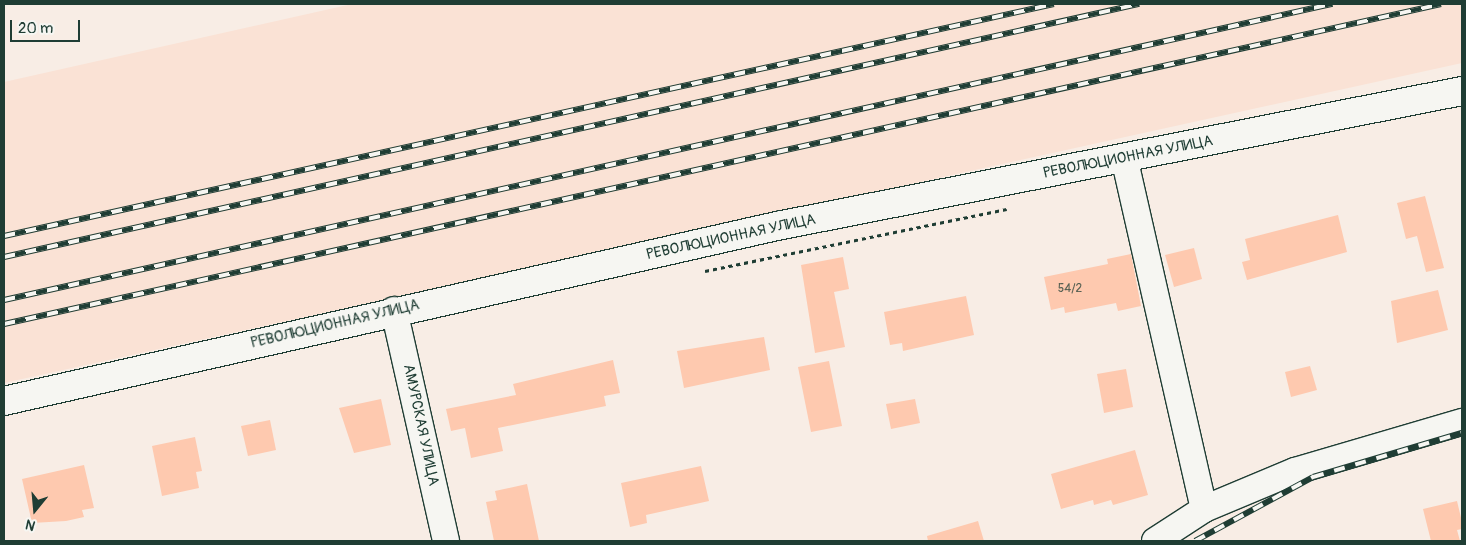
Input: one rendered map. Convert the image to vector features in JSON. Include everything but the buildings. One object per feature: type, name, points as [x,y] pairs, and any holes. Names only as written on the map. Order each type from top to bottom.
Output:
[{"type":"main road","name":"РЕВОЛЮЦИОННАЯ УЛИЦА","points":[[4,401],[394,310],[767,228],[1462,92]]},
{"type":"street","points":[[1124,157],[1204,509]]},
{"type":"street","name":"АМУРСКАЯ УЛИЦА","points":[[394,310],[446,541]]},
{"type":"street","points":[[1155,541],[1204,509],[1346,453],[1462,422]]},
{"type":"shaded area","points":[[352,4],[1462,4],[1462,63],[4,383],[4,82]]},
{"type":"railway","points":[[4,236],[1054,4]]},
{"type":"railway","points":[[4,257],[1139,4]]},
{"type":"railway","points":[[4,300],[1332,4]]},
{"type":"railway","points":[[4,324],[1441,4]]},
{"type":"railway","points":[[1195,541],[1313,477],[1462,433]]}]
